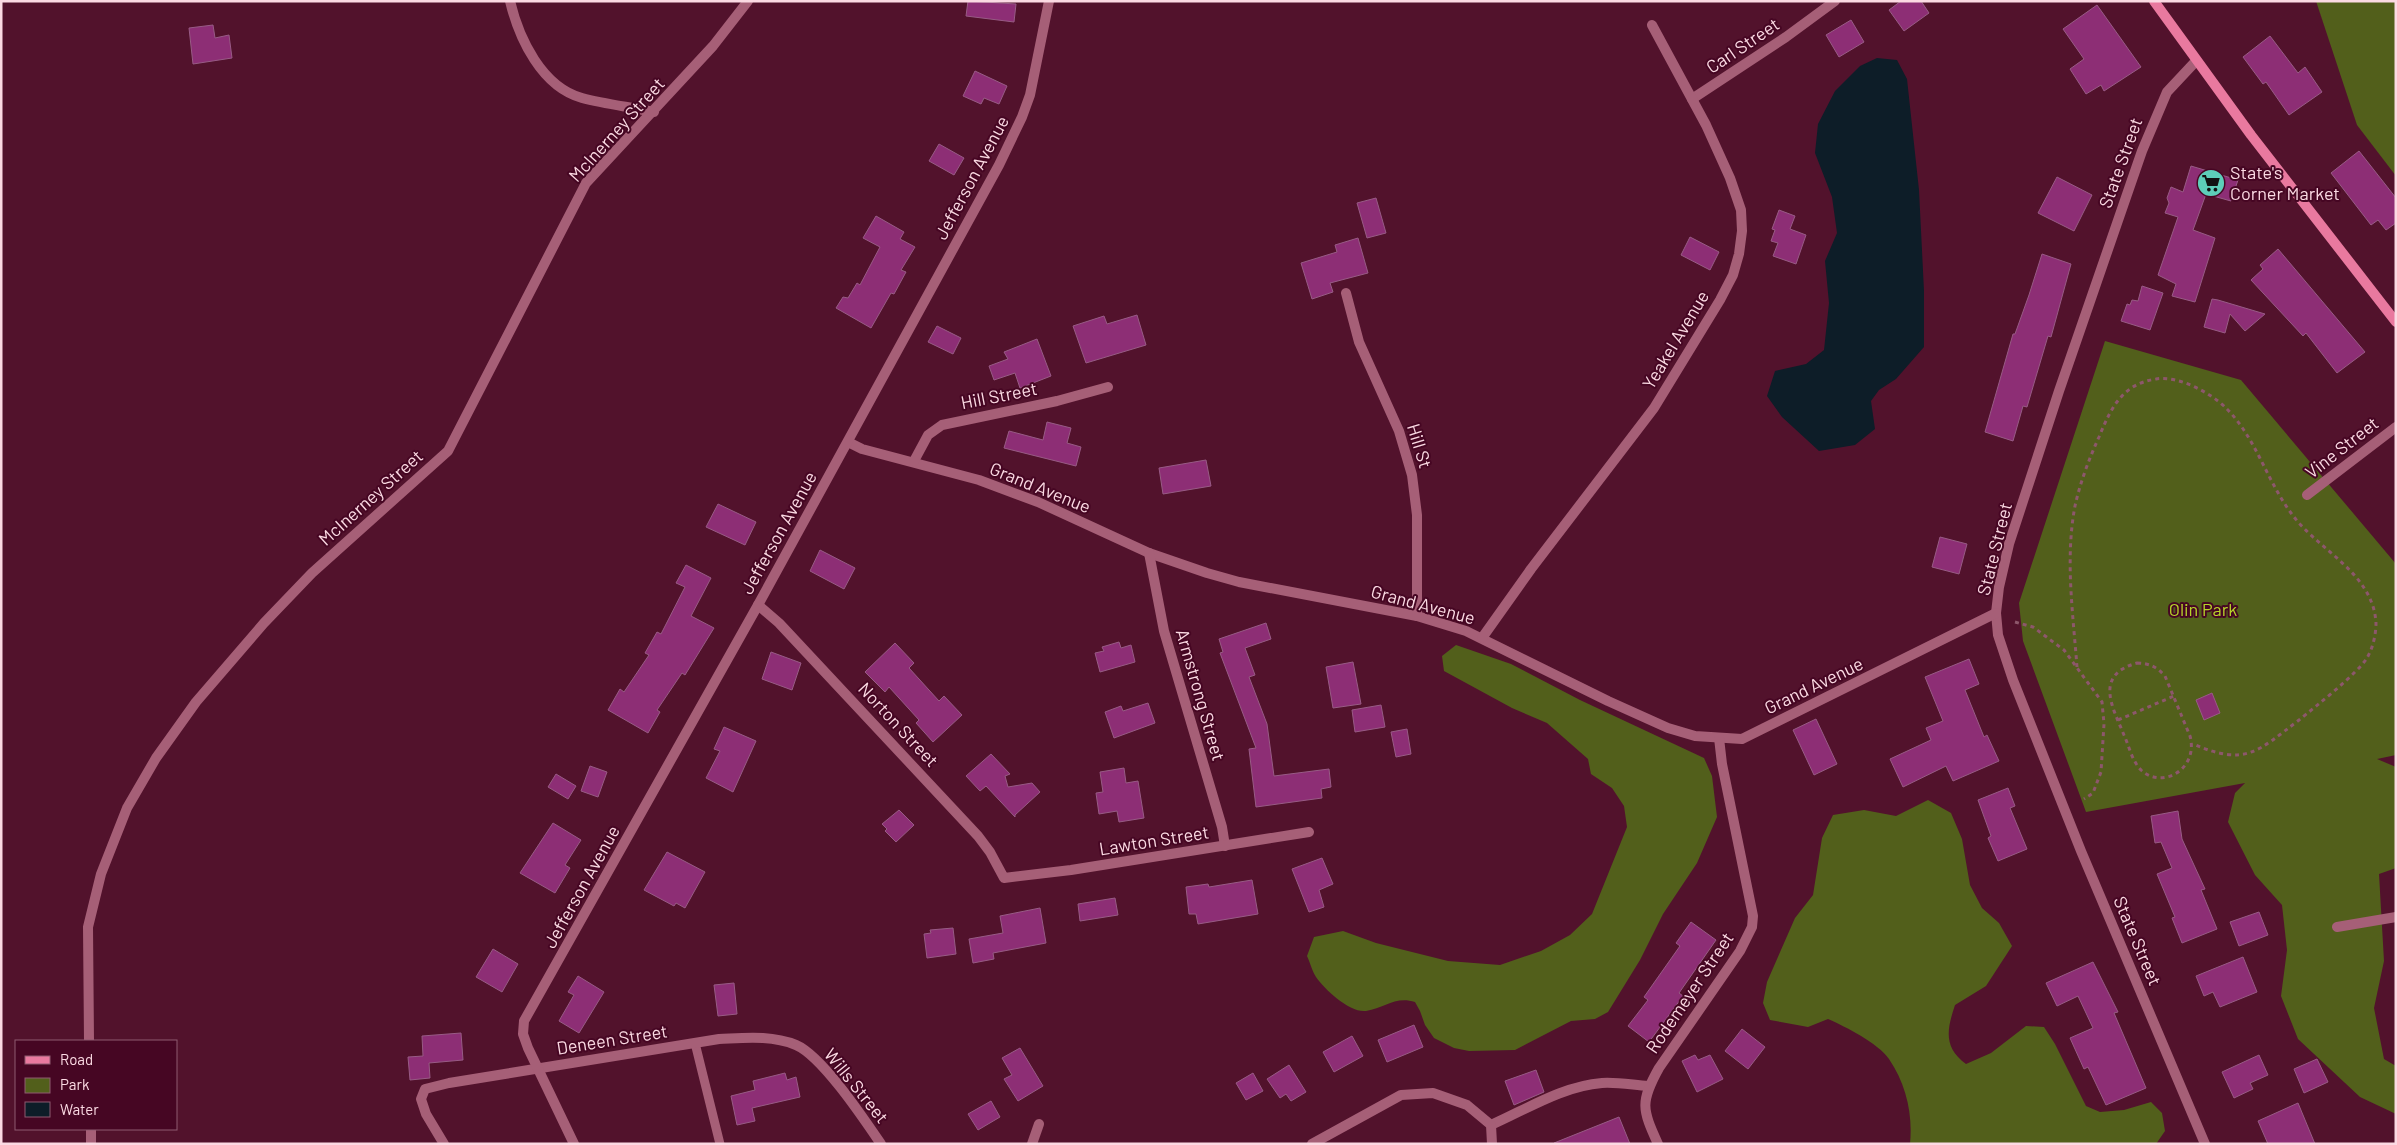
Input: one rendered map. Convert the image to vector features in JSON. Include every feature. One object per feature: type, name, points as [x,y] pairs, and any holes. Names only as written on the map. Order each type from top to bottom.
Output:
[{"type":"street","points":[[510,1],[528,50],[549,80],[580,98],[654,112]]},
{"type":"street","name":"McInerney Street","points":[[89,1040],[88,927],[101,874],[127,808],[156,758],[196,702],[264,623],[312,573],[448,451],[586,183],[654,112],[713,46],[748,1]]},
{"type":"street","name":"Jefferson Avenue","points":[[574,1144],[537,1069],[523,1034],[524,1021],[758,604],[1000,165],[1022,117],[1037,68],[1049,1]]},
{"type":"street","name":"Carl Street","points":[[1692,99],[1786,37],[1835,1]]},
{"type":"street","points":[[2154,1],[2196,61],[2311,214],[2396,322]]},
{"type":"street","name":"Yeakel Avenue","points":[[1482,638],[1531,568],[1654,408],[1694,346],[1733,275],[1742,231],[1741,210],[1730,178],[1692,99],[1652,25]]},
{"type":"street","name":"State Street","points":[[2196,61],[2167,92],[2133,174],[2009,544],[1999,586],[1996,614],[1998,635],[2013,680],[2081,851],[2205,1144]]},
{"type":"street","name":"Hill St","points":[[1346,293],[1359,342],[1399,431],[1412,474],[1417,515],[1417,616]]},
{"type":"street","name":"Hill Street","points":[[914,461],[928,435],[942,425],[1108,388]]},
{"type":"street","name":"Vine Street","points":[[2307,495],[2396,426]]},
{"type":"street","name":"Grand Avenue","points":[[848,442],[862,449],[914,461],[978,480],[1038,502],[1149,553],[1206,573],[1239,582],[1417,616],[1482,638],[1608,702],[1668,728],[1695,736],[1742,739],[1996,614]]},
{"type":"street","name":"Armstrong Street","points":[[1149,553],[1164,631],[1222,827],[1225,846]]},
{"type":"street","name":"Norton Street","points":[[758,604],[779,623],[972,829],[990,852],[1004,878]]},
{"type":"street","name":"Rodemeyer Street","points":[[1658,1144],[1644,1105],[1648,1086],[1658,1068],[1740,951],[1752,927],[1753,916],[1722,764],[1719,738]]},
{"type":"street","name":"Lawton Street","points":[[1004,878],[1308,832]]},
{"type":"street","points":[[2337,927],[2396,917]]},
{"type":"street","name":"Deneen Street","points":[[444,1144],[426,1114],[421,1100],[425,1089],[695,1043],[753,1037],[776,1039],[804,1050]]},
{"type":"street","name":"Wills Street","points":[[804,1050],[830,1075],[882,1144]]},
{"type":"street","points":[[1491,1125],[1562,1092],[1582,1086],[1604,1083],[1648,1086]]},
{"type":"street","points":[[1312,1144],[1401,1095],[1432,1093],[1467,1105],[1491,1125],[1492,1144]]},
{"type":"street","points":[[1032,1144],[1039,1124]]},
{"type":"street","points":[[91,1130],[91,1144]]},
{"type":"lane","points":[[695,1043],[720,1144]]},
{"type":"path","points":[[2077,666],[2071,576],[2071,536],[2075,506],[2088,463],[2106,420],[2123,393],[2141,381],[2162,378],[2180,382],[2206,393],[2225,407],[2248,435],[2290,513],[2309,534],[2352,572],[2369,596],[2376,622],[2373,646],[2366,659],[2310,711],[2266,745],[2250,754],[2236,755],[2222,754],[2193,744]]},
{"type":"path","points":[[2015,622],[2033,626],[2064,650],[2102,702],[2104,724],[2101,772],[2093,793],[2084,799]]},
{"type":"path","points":[[2137,663],[2150,664],[2159,669],[2165,676],[2174,696],[2193,744],[2191,756],[2184,768],[2171,775],[2153,776],[2147,774],[2136,764],[2111,702],[2109,689],[2111,681],[2122,669],[2137,663]]},
{"type":"path","points":[[2118,720],[2174,696]]},
{"type":"path","points":[[2102,702],[2111,702]]},
{"type":"green space","points":[[2316,1],[2396,1],[2396,176],[2357,125]]},
{"type":"green space","name":"Olin Park","points":[[2105,341],[2241,380],[2396,564],[2396,755],[2377,759],[2396,767],[2396,868],[2379,874],[2384,961],[2374,1008],[2384,1059],[2396,1066],[2396,1114],[2360,1097],[2298,1039],[2281,996],[2287,950],[2282,905],[2255,875],[2228,822],[2235,793],[2245,783],[2086,812],[2023,641],[2019,603]]},
{"type":"green space","points":[[1456,645],[1511,664],[1580,700],[1704,758],[1712,776],[1717,817],[1697,863],[1663,914],[1640,960],[1608,1012],[1595,1019],[1571,1021],[1515,1050],[1469,1051],[1454,1048],[1434,1038],[1425,1025],[1415,1002],[1396,1001],[1366,1011],[1360,1011],[1346,1005],[1338,1000],[1320,982],[1307,956],[1314,937],[1343,931],[1376,943],[1448,961],[1500,965],[1541,951],[1570,935],[1592,914],[1627,827],[1624,806],[1612,788],[1591,774],[1588,759],[1547,723],[1512,708],[1444,671],[1442,656]]},
{"type":"green space","points":[[1928,800],[1951,813],[1962,839],[1970,885],[1982,908],[1999,923],[2012,946],[1986,986],[1955,1005],[1949,1030],[1950,1044],[1953,1051],[1966,1064],[1991,1053],[2026,1026],[2044,1027],[2055,1044],[2086,1106],[2100,1112],[2124,1110],[2151,1102],[2162,1113],[2165,1131],[2156,1144],[1910,1144],[1909,1111],[1904,1089],[1895,1069],[1884,1053],[1870,1041],[1828,1019],[1808,1027],[1770,1020],[1763,1003],[1767,982],[1795,918],[1813,895],[1822,838],[1833,815],[1864,810],[1896,816]]},
{"type":"water","points":[[1877,58],[1897,60],[1907,79],[1919,190],[1924,291],[1924,347],[1896,379],[1879,390],[1871,401],[1875,429],[1855,445],[1819,451],[1782,417],[1767,396],[1775,371],[1806,364],[1824,350],[1829,303],[1825,261],[1837,233],[1832,197],[1815,153],[1818,124],[1835,91],[1860,66]]},
{"type":"building","points":[[968,1],[1016,4],[1014,22],[966,16]]},
{"type":"building","points":[[1901,1],[1921,1],[1929,13],[1904,31],[1889,10]]},
{"type":"building","points":[[2097,5],[2141,67],[2104,91],[2101,85],[2086,94],[2070,69],[2084,59],[2063,29]]},
{"type":"building","points":[[1851,20],[1864,42],[1839,57],[1826,35]]},
{"type":"building","points":[[213,25],[215,38],[229,35],[232,58],[193,64],[189,28]]},
{"type":"building","points":[[2270,36],[2298,73],[2305,67],[2322,92],[2289,115],[2266,82],[2263,84],[2243,57]]},
{"type":"building","points":[[975,71],[1007,86],[999,104],[984,98],[981,104],[963,96]]},
{"type":"building","points":[[939,144],[964,158],[954,175],[929,161]]},
{"type":"building","points":[[2359,151],[2396,198],[2396,223],[2386,230],[2378,220],[2371,225],[2331,173]]},
{"type":"building","points":[[2191,166],[2238,180],[2231,201],[2206,194],[2193,230],[2215,238],[2195,302],[2172,296],[2176,284],[2158,275],[2178,217],[2165,213],[2169,203],[2167,198],[2171,187],[2183,192]]},
{"type":"building","points":[[2057,177],[2092,195],[2074,231],[2038,213]]},
{"type":"building","points":[[1376,198],[1386,233],[1367,238],[1357,203]]},
{"type":"building","points":[[1779,210],[1795,216],[1790,229],[1806,235],[1796,264],[1773,256],[1778,243],[1771,241],[1775,230],[1772,229]]},
{"type":"building","points":[[876,216],[904,232],[900,239],[915,247],[901,270],[906,272],[894,294],[891,293],[871,328],[836,308],[843,297],[848,298],[857,283],[860,285],[880,247],[863,238]]},
{"type":"building","points":[[1690,237],[1719,252],[1710,270],[1681,255]]},
{"type":"building","points":[[1358,238],[1368,273],[1330,283],[1333,292],[1312,299],[1301,263],[1337,252],[1335,245]]},
{"type":"building","points":[[2278,249],[2365,352],[2337,373],[2306,333],[2303,336],[2251,280],[2263,269],[2260,265]]},
{"type":"building","points":[[2042,254],[2071,264],[2051,337],[2048,336],[2027,407],[2023,406],[2013,441],[1985,432],[2013,334],[2015,334]]},
{"type":"building","points":[[2142,286],[2163,293],[2150,330],[2121,321],[2127,304],[2130,305],[2132,300],[2138,301]]},
{"type":"building","points":[[2212,299],[2265,314],[2245,331],[2230,314],[2225,333],[2204,327]]},
{"type":"building","points":[[1137,315],[1146,345],[1086,363],[1073,326],[1104,316],[1107,324]]},
{"type":"building","points":[[937,326],[961,338],[953,354],[928,342]]},
{"type":"building","points":[[1037,339],[1051,376],[1020,388],[1015,373],[994,380],[989,366],[1008,359],[1004,352]]},
{"type":"building","points":[[1047,422],[1071,428],[1067,443],[1081,447],[1076,466],[1004,448],[1009,431],[1043,440]]},
{"type":"building","points":[[1206,460],[1211,486],[1163,494],[1159,468]]},
{"type":"building","points":[[718,504],[756,522],[745,545],[706,527]]},
{"type":"building","points":[[1940,537],[1967,544],[1959,574],[1932,567]]},
{"type":"building","points":[[820,550],[855,568],[844,589],[810,571]]},
{"type":"building","points":[[686,565],[711,578],[691,616],[714,628],[685,675],[682,673],[657,710],[660,712],[648,733],[608,710],[620,689],[624,692],[649,655],[645,653],[657,632],[661,634],[685,587],[676,583]]},
{"type":"building","points":[[1266,623],[1271,639],[1245,648],[1255,675],[1249,677],[1267,724],[1274,776],[1329,769],[1331,787],[1321,789],[1322,798],[1256,807],[1249,749],[1256,748],[1220,653],[1223,652],[1219,639]]},
{"type":"building","points":[[1119,642],[1121,648],[1131,645],[1135,662],[1100,672],[1095,653],[1104,651],[1102,647]]},
{"type":"building","points":[[895,643],[914,663],[909,668],[939,701],[944,696],[962,715],[933,742],[916,723],[919,720],[889,687],[885,692],[865,672]]},
{"type":"building","points":[[771,652],[801,663],[792,690],[762,679]]},
{"type":"building","points":[[1969,659],[1979,684],[1965,690],[1984,737],[1987,735],[1999,761],[1953,781],[1946,766],[1903,787],[1890,759],[1931,740],[1926,728],[1943,721],[1925,677]]},
{"type":"building","points":[[1353,662],[1361,704],[1333,708],[1326,667]]},
{"type":"building","points":[[2212,693],[2220,713],[2204,720],[2196,700]]},
{"type":"building","points":[[1148,703],[1155,723],[1114,738],[1105,712],[1121,706],[1123,711]]},
{"type":"building","points":[[1381,705],[1385,727],[1355,732],[1352,710]]},
{"type":"building","points":[[1816,719],[1837,764],[1814,775],[1793,730]]},
{"type":"building","points":[[724,727],[756,741],[733,792],[706,778],[720,751],[714,749]]},
{"type":"building","points":[[1407,729],[1411,754],[1396,757],[1391,732]]},
{"type":"building","points":[[991,754],[1010,774],[1005,776],[1008,787],[1032,783],[1040,792],[1015,817],[986,786],[980,791],[966,776]]},
{"type":"building","points":[[590,766],[607,772],[598,797],[581,791]]},
{"type":"building","points":[[1124,768],[1126,783],[1138,781],[1144,818],[1119,822],[1117,811],[1099,814],[1096,793],[1103,792],[1100,772]]},
{"type":"building","points":[[556,774],[576,786],[568,799],[548,787]]},
{"type":"building","points":[[2008,788],[2015,806],[2010,808],[2027,849],[1998,861],[1988,838],[1991,836],[1978,800]]},
{"type":"building","points":[[899,810],[914,825],[896,842],[885,831],[887,829],[882,824]]},
{"type":"building","points":[[2178,811],[2182,839],[2205,889],[2201,890],[2217,929],[2182,943],[2172,918],[2175,917],[2157,874],[2172,868],[2161,842],[2155,843],[2151,816]]},
{"type":"building","points":[[553,823],[581,840],[565,865],[570,868],[555,893],[520,873]]},
{"type":"building","points":[[667,852],[705,872],[685,908],[676,903],[674,906],[644,890]]},
{"type":"building","points":[[1322,858],[1333,884],[1319,890],[1324,907],[1309,912],[1292,869]]},
{"type":"building","points":[[1252,880],[1258,914],[1198,924],[1196,914],[1189,914],[1186,887],[1208,884],[1209,887]]},
{"type":"building","points":[[1115,898],[1118,915],[1080,921],[1078,904]]},
{"type":"building","points":[[1040,908],[1046,943],[993,953],[994,959],[973,963],[969,939],[1003,933],[1000,916]]},
{"type":"building","points":[[2259,912],[2268,935],[2239,946],[2230,922]]},
{"type":"building","points":[[1691,922],[1716,940],[1679,993],[1683,996],[1649,1042],[1628,1026],[1648,1000],[1644,997],[1680,946],[1676,943]]},
{"type":"building","points":[[953,928],[956,954],[927,958],[924,934],[931,933],[930,930]]},
{"type":"building","points":[[493,949],[518,964],[502,992],[476,977]]},
{"type":"building","points":[[2243,957],[2257,992],[2220,1007],[2213,992],[2204,996],[2196,976]]},
{"type":"building","points":[[2093,962],[2118,1012],[2114,1013],[2146,1088],[2106,1105],[2088,1067],[2084,1069],[2070,1038],[2093,1028],[2078,996],[2057,1006],[2046,983]]},
{"type":"building","points":[[578,976],[604,992],[579,1033],[559,1021],[574,995],[568,992]]},
{"type":"building","points":[[734,983],[737,1014],[718,1016],[714,985]]},
{"type":"building","points":[[1414,1025],[1423,1047],[1387,1062],[1378,1040]]},
{"type":"building","points":[[1742,1029],[1765,1047],[1748,1069],[1725,1051]]},
{"type":"building","points":[[461,1033],[463,1060],[429,1063],[430,1078],[410,1080],[408,1057],[423,1056],[422,1036]]},
{"type":"building","points":[[1352,1036],[1363,1056],[1334,1072],[1323,1052]]},
{"type":"building","points":[[1020,1048],[1043,1086],[1018,1101],[1004,1079],[1012,1075],[1002,1058]]},
{"type":"building","points":[[1695,1055],[1698,1060],[1710,1055],[1723,1079],[1697,1092],[1682,1061]]},
{"type":"building","points":[[2259,1055],[2268,1075],[2250,1083],[2253,1089],[2234,1098],[2222,1072]]},
{"type":"building","points":[[2317,1059],[2328,1082],[2304,1093],[2294,1069]]},
{"type":"building","points":[[1289,1065],[1306,1092],[1291,1101],[1286,1094],[1280,1098],[1267,1079]]},
{"type":"building","points":[[1536,1070],[1544,1092],[1514,1105],[1505,1081]]},
{"type":"building","points":[[785,1073],[787,1080],[796,1077],[800,1097],[752,1108],[755,1121],[737,1125],[731,1096],[755,1090],[753,1081]]},
{"type":"building","points":[[1253,1073],[1263,1091],[1246,1100],[1236,1083]]},
{"type":"building","points":[[991,1101],[1000,1117],[978,1130],[968,1114]]},
{"type":"building","points":[[2298,1103],[2315,1144],[2268,1144],[2258,1121]]},
{"type":"building","points":[[1619,1117],[1630,1144],[1554,1144],[1554,1143]]},
{"type":"place","name":"State's Corner Market","points":[[2211,183]]}]
